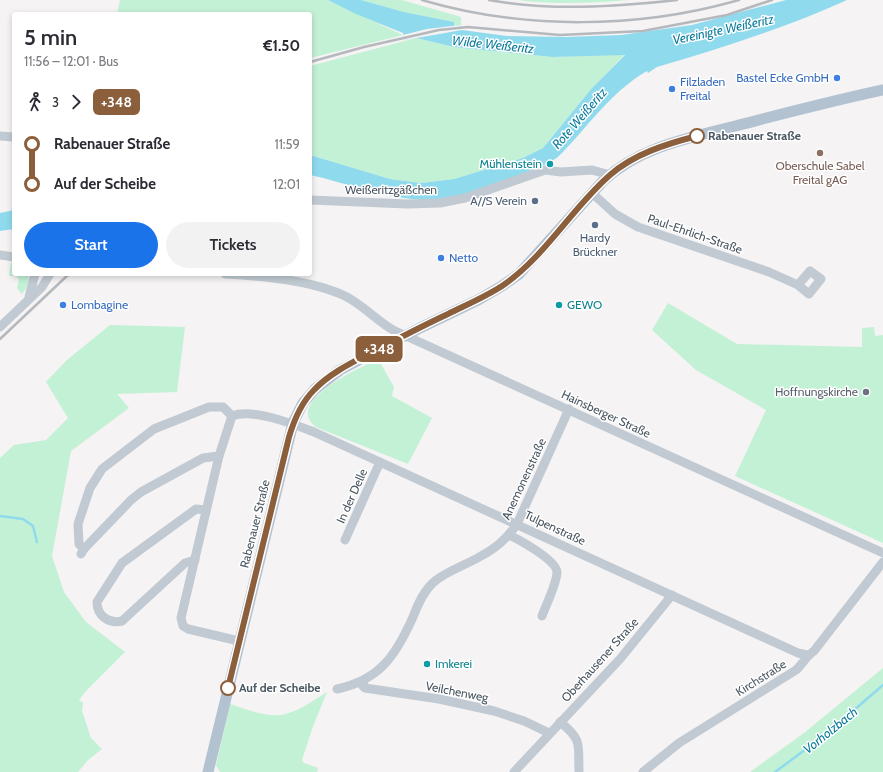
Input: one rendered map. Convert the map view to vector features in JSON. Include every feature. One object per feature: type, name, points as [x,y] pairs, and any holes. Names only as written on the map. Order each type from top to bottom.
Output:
[{"type":"main road","name":"Rabenauer Straße","points":[[208,772],[293,423],[306,400],[315,389],[327,378],[351,363],[478,300],[502,286],[518,274],[610,175],[640,155],[675,142],[779,114],[883,90]]},
{"type":"street","points":[[0,136],[12,137]]},
{"type":"street","name":"Weißeritzgäßchen","points":[[312,200],[408,204],[440,203],[477,194],[545,170],[561,172],[592,170],[610,175]]},
{"type":"street","name":"Paul-Ehrlich-Straße","points":[[592,193],[614,214],[642,229],[770,272],[798,285]]},
{"type":"street","points":[[0,255],[12,257]]},
{"type":"street","points":[[27,301],[33,288],[36,276]]},
{"type":"street","points":[[0,327],[42,287],[49,276]]},
{"type":"street","name":"Hainsberger Straße","points":[[249,276],[273,278],[324,289],[345,296],[367,310],[384,325],[405,336],[569,409],[883,553]]},
{"type":"street","points":[[219,456],[203,458],[141,492],[131,500],[83,552],[79,544],[78,524],[90,488],[102,469],[154,429],[209,407],[223,407],[232,416]]},
{"type":"street","name":"Anemonenstraße","points":[[337,689],[364,681],[383,666],[394,654],[418,603],[426,590],[435,581],[482,556],[509,535],[517,524],[569,409]]},
{"type":"street","points":[[232,416],[246,413],[293,423]]},
{"type":"street","points":[[232,416],[219,456],[181,618],[183,626],[202,634],[239,641]]},
{"type":"street","name":"Tulpenstraße","points":[[293,423],[798,653],[807,655]]},
{"type":"street","name":"In der Delle","points":[[345,540],[380,462]]},
{"type":"street","points":[[195,560],[185,563],[122,621],[111,621],[100,614],[97,608],[97,602],[122,563],[196,509],[206,510]]},
{"type":"street","points":[[509,535],[539,553],[555,567],[557,572],[555,580],[542,616]]},
{"type":"street","name":"Kirchstraße","points":[[643,772],[679,743],[791,674],[804,661],[807,655],[814,651],[883,562]]},
{"type":"street","name":"Oberhausener Straße","points":[[516,772],[560,722],[620,660],[672,595]]},
{"type":"street","name":"Veilchenweg","points":[[364,681],[362,685],[365,688],[439,699],[494,711],[524,721],[550,733]]},
{"type":"street","points":[[560,722],[575,735],[579,741],[579,772]]},
{"type":"green space","points":[[120,0],[328,0],[403,35],[312,58],[312,12],[117,12]]},
{"type":"green space","points":[[361,0],[402,0],[461,17],[461,25],[454,26],[454,22],[404,12]]},
{"type":"green space","points":[[518,0],[629,0],[546,3]]},
{"type":"green space","points":[[416,38],[454,47],[552,57],[625,54],[592,88],[543,148],[523,158],[454,179],[421,183],[390,179],[312,156],[312,65]]},
{"type":"green space","points":[[11,263],[12,276],[9,276]]},
{"type":"green space","points":[[16,276],[28,276],[28,285],[22,294],[17,288],[19,279]]},
{"type":"green space","points":[[668,303],[737,344],[862,347],[862,328],[874,327],[875,336],[883,335],[883,543],[735,476],[766,410],[696,370],[652,330]]},
{"type":"green space","points":[[110,325],[185,327],[177,392],[117,394],[129,408],[71,451],[52,556],[64,592],[86,622],[125,652],[85,692],[79,700],[83,703],[82,711],[91,738],[102,749],[88,760],[78,772],[0,772],[0,458],[14,445],[46,440],[68,418],[46,382],[67,360]]},
{"type":"green space","points":[[378,359],[394,387],[392,396],[432,418],[408,464],[316,427],[309,417],[310,407],[317,396],[343,377]]},
{"type":"green space","points":[[883,668],[883,772],[750,772],[804,733]]},
{"type":"green space","points":[[327,692],[312,729],[302,760],[304,763],[318,768],[317,772],[220,772],[216,765],[230,704],[246,710],[271,715],[281,715],[301,708]]},
{"type":"water","points":[[328,0],[361,0],[404,12],[454,22],[454,26],[461,25],[462,30],[507,36],[566,37],[621,35],[692,25],[786,0],[847,0],[777,28],[729,45],[657,67],[648,73],[647,71],[622,89],[562,153],[547,164],[497,184],[458,196],[423,200],[391,196],[312,176],[312,156],[390,179],[421,183],[454,179],[523,158],[543,148],[592,88],[625,55],[552,57],[454,47],[416,38],[405,40],[403,33],[356,14]]},
{"type":"water","points":[[12,210],[12,229],[0,231],[0,213]]},
{"type":"pier","points":[[461,25],[462,30],[405,40],[403,35],[427,29]]},
{"type":"waterway","points":[[0,516],[23,519],[33,526],[37,542]]},
{"type":"waterway","name":"Vorholzbach","points":[[775,772],[825,735],[883,685]]},
{"type":"railway","points":[[422,0],[460,10],[500,17],[540,21],[580,22],[621,21],[661,16],[701,10],[739,0]]},
{"type":"railway","points":[[489,0],[536,6],[559,7],[606,6],[677,0]]},
{"type":"railway","points":[[312,61],[364,47],[439,30],[468,27],[560,35],[643,31],[727,15],[772,0]]},
{"type":"railway","points":[[0,339],[67,276]]},
{"type":"bus line","name":"+348","points":[[228,688],[278,491],[289,437],[293,423],[308,396],[327,378],[351,363],[428,323],[478,300],[502,286],[518,274],[610,175],[626,163],[661,146],[697,136]]},
{"type":"place","name":"Bastel Ecke GmbH","points":[[837,78]]},
{"type":"place","name":"Filzladen Freital","points":[[672,89]]},
{"type":"place","name":"Rabenauer Straße","points":[[697,136]]},
{"type":"place","name":"Oberschule Sabel Freital gAG","points":[[820,153]]},
{"type":"place","name":"Mühlenstein","points":[[550,164]]},
{"type":"place","name":"A//S Verein","points":[[535,201]]},
{"type":"place","name":"Hardy Brückner","points":[[595,225]]},
{"type":"place","name":"Netto","points":[[441,258]]},
{"type":"place","name":"Lombagine","points":[[63,305]]},
{"type":"place","name":"GEWO","points":[[559,305]]},
{"type":"place","name":"Hoffnungskirche","points":[[866,392]]},
{"type":"place","name":"Imkerei","points":[[427,664]]},
{"type":"place","name":"Auf der Scheibe","points":[[228,688]]},
{"type":"water label","name":"Vereinigte Weißeritz","points":[[723,29]]},
{"type":"water label","name":"Wilde Weißeritz","points":[[493,44]]},
{"type":"water label","name":"Rote Weißeritz","points":[[579,118]]}]
